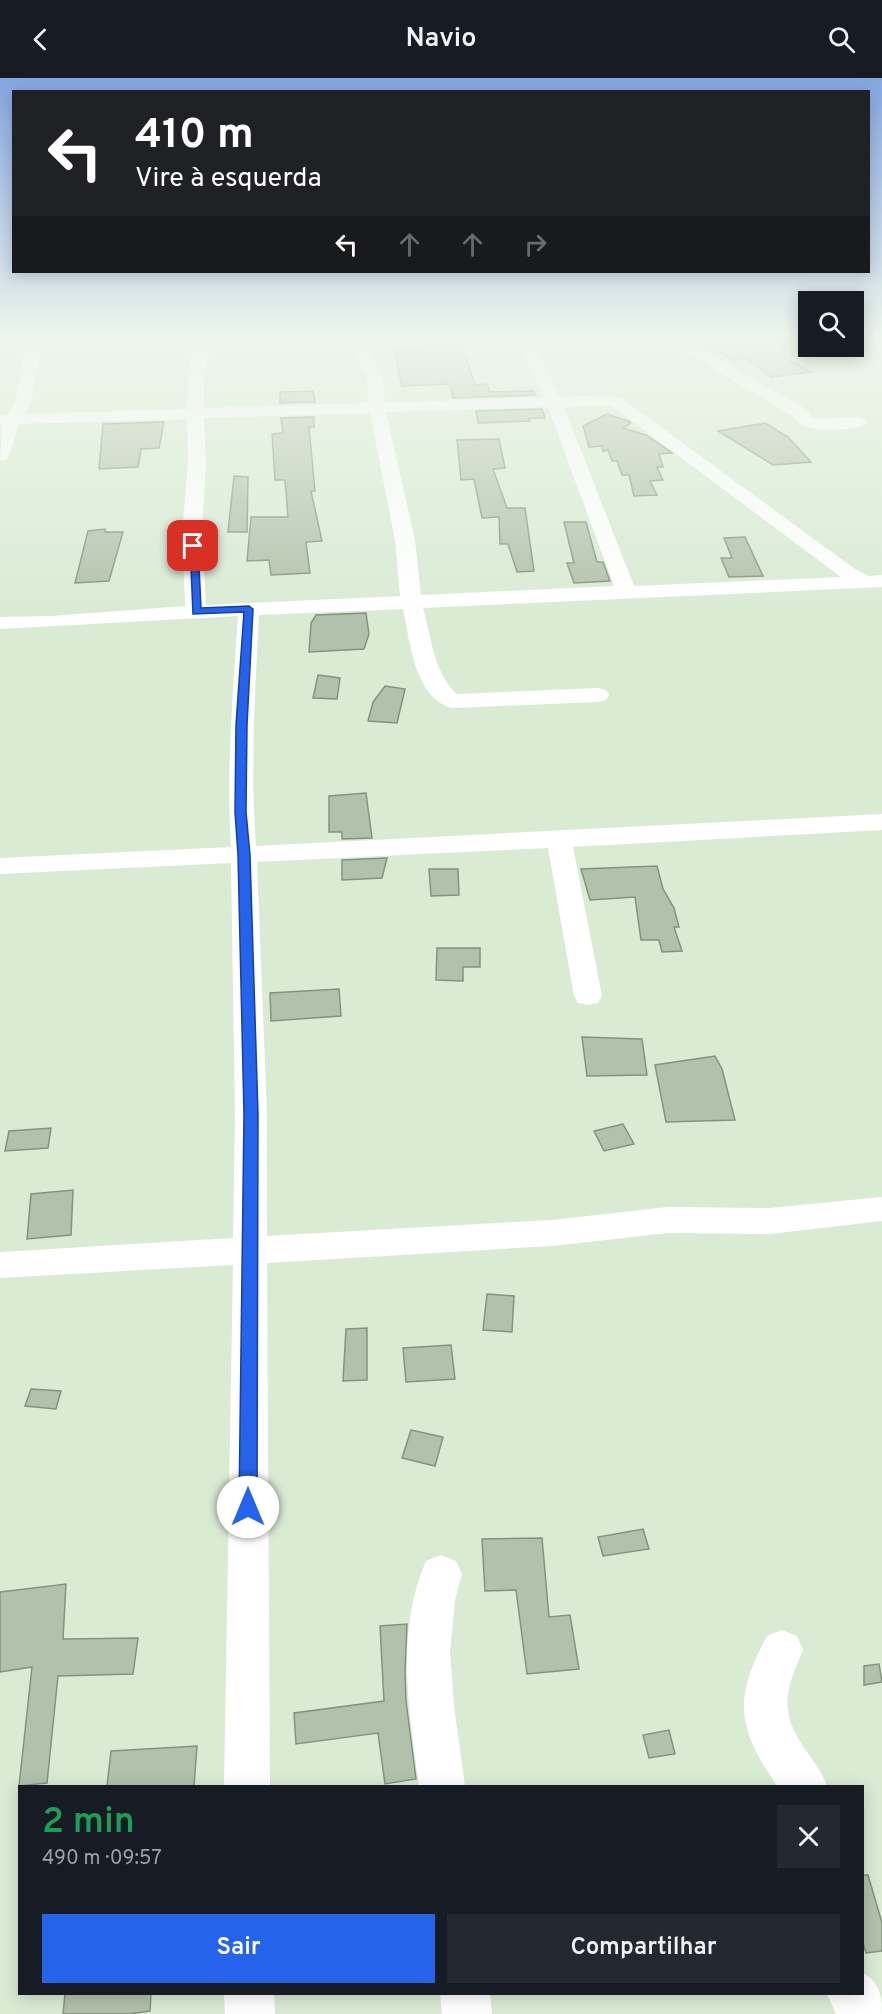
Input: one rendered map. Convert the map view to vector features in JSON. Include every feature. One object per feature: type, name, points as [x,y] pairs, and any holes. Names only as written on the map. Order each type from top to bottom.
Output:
[{"type":"street","points":[[0,456],[4,431]]},
{"type":"street","points":[[196,612],[192,534],[197,431]]},
{"type":"street","points":[[382,431],[405,540],[411,602],[429,672],[439,690],[452,701],[598,695]]},
{"type":"street","points":[[566,431],[626,592]]},
{"type":"street","points":[[656,431],[848,573],[877,586]]},
{"type":"street","points":[[0,623],[626,592],[877,586]]},
{"type":"street","points":[[247,1785],[251,1114],[241,812],[242,725],[249,609]]},
{"type":"street","points":[[0,866],[558,840],[882,822]]},
{"type":"street","points":[[558,840],[588,996]]},
{"type":"street","points":[[0,1265],[552,1233],[668,1220],[770,1221],[882,1209]]},
{"type":"street","points":[[441,1574],[433,1597],[428,1638],[442,1785]]},
{"type":"street","points":[[782,1650],[768,1680],[765,1713],[776,1746],[803,1785]]},
{"type":"street","points":[[249,1995],[250,2014]]},
{"type":"street","points":[[465,1995],[467,2014]]},
{"type":"street","points":[[853,1995],[866,2014]]},
{"type":"building","points":[[102,431],[162,431],[159,448],[141,449],[138,467],[99,469]]},
{"type":"building","points":[[309,431],[315,491],[311,491],[322,541],[306,542],[310,573],[271,575],[269,560],[247,561],[251,517],[288,517],[285,480],[275,480],[272,434]]},
{"type":"building","points":[[585,431],[634,431],[646,435],[672,453],[659,454],[663,467],[657,467],[663,480],[650,481],[657,495],[634,496],[629,475],[622,475],[617,461],[612,461],[608,450],[603,451],[602,446],[589,447]]},
{"type":"building","points":[[719,431],[779,431],[788,437],[811,462],[773,465]]},
{"type":"building","points":[[499,439],[505,468],[493,469],[507,508],[525,508],[534,571],[517,572],[508,544],[500,544],[499,517],[482,518],[474,479],[461,480],[457,440]]},
{"type":"building","points":[[234,476],[248,477],[247,532],[228,532]]},
{"type":"building","points":[[564,522],[586,522],[597,562],[603,562],[610,581],[574,583],[567,563],[574,563]]},
{"type":"building","points":[[105,529],[105,532],[123,532],[109,581],[75,583],[88,531]]},
{"type":"building","points":[[745,537],[763,576],[729,577],[721,558],[732,558],[724,538]]},
{"type":"building","points":[[366,613],[369,634],[364,649],[309,652],[311,623],[316,615]]},
{"type":"building","points":[[318,675],[340,678],[337,699],[313,698]]},
{"type":"building","points":[[385,686],[405,689],[397,723],[368,721],[373,702]]},
{"type":"building","points":[[366,793],[372,838],[342,839],[342,832],[329,832],[329,796]]},
{"type":"building","points":[[387,858],[382,878],[342,880],[342,860]]},
{"type":"building","points":[[657,866],[663,889],[674,908],[679,927],[674,927],[682,951],[662,952],[659,940],[641,940],[635,897],[590,900],[581,869]]},
{"type":"building","points":[[429,869],[458,869],[459,895],[431,896]]},
{"type":"building","points":[[437,948],[480,948],[480,967],[463,967],[463,981],[436,980]]},
{"type":"building","points":[[339,989],[341,1016],[271,1021],[270,993]]},
{"type":"building","points":[[582,1037],[642,1039],[647,1075],[587,1076]]},
{"type":"building","points":[[715,1056],[722,1069],[735,1120],[666,1122],[655,1065]]},
{"type":"building","points":[[623,1124],[634,1144],[604,1151],[594,1131]]},
{"type":"building","points":[[51,1128],[48,1148],[5,1151],[9,1131]]},
{"type":"building","points":[[73,1190],[71,1235],[27,1239],[31,1194]]},
{"type":"building","points":[[487,1294],[514,1296],[512,1332],[483,1330]]},
{"type":"building","points":[[367,1328],[367,1380],[343,1381],[346,1329]]},
{"type":"building","points":[[451,1345],[455,1379],[406,1382],[403,1348]]},
{"type":"building","points":[[31,1389],[61,1391],[56,1409],[25,1406]]},
{"type":"building","points":[[411,1430],[443,1437],[435,1466],[402,1458]]},
{"type":"building","points":[[643,1529],[649,1549],[603,1556],[598,1537]]},
{"type":"building","points":[[542,1538],[549,1617],[570,1615],[579,1669],[527,1674],[516,1590],[485,1591],[482,1539]]},
{"type":"building","points":[[66,1584],[63,1639],[138,1638],[133,1674],[58,1676],[47,1783],[19,1785],[32,1667],[0,1672],[0,1592]]},
{"type":"building","points":[[407,1624],[406,1701],[416,1779],[385,1784],[378,1733],[296,1744],[294,1713],[384,1701],[380,1626]]},
{"type":"building","points":[[879,1664],[882,1682],[864,1685],[864,1666]]},
{"type":"building","points":[[669,1730],[675,1754],[649,1758],[643,1735]]},
{"type":"building","points":[[197,1746],[194,1785],[107,1785],[111,1751]]},
{"type":"building","points":[[864,1875],[868,1875],[882,1923],[882,1951],[866,1953],[864,1946]]},
{"type":"building","points":[[65,1995],[151,1995],[150,2011],[128,2014],[63,2014]]},
{"type":"route","points":[[193,546],[196,612],[249,609],[242,725],[241,812],[251,1114],[248,1507]]}]
